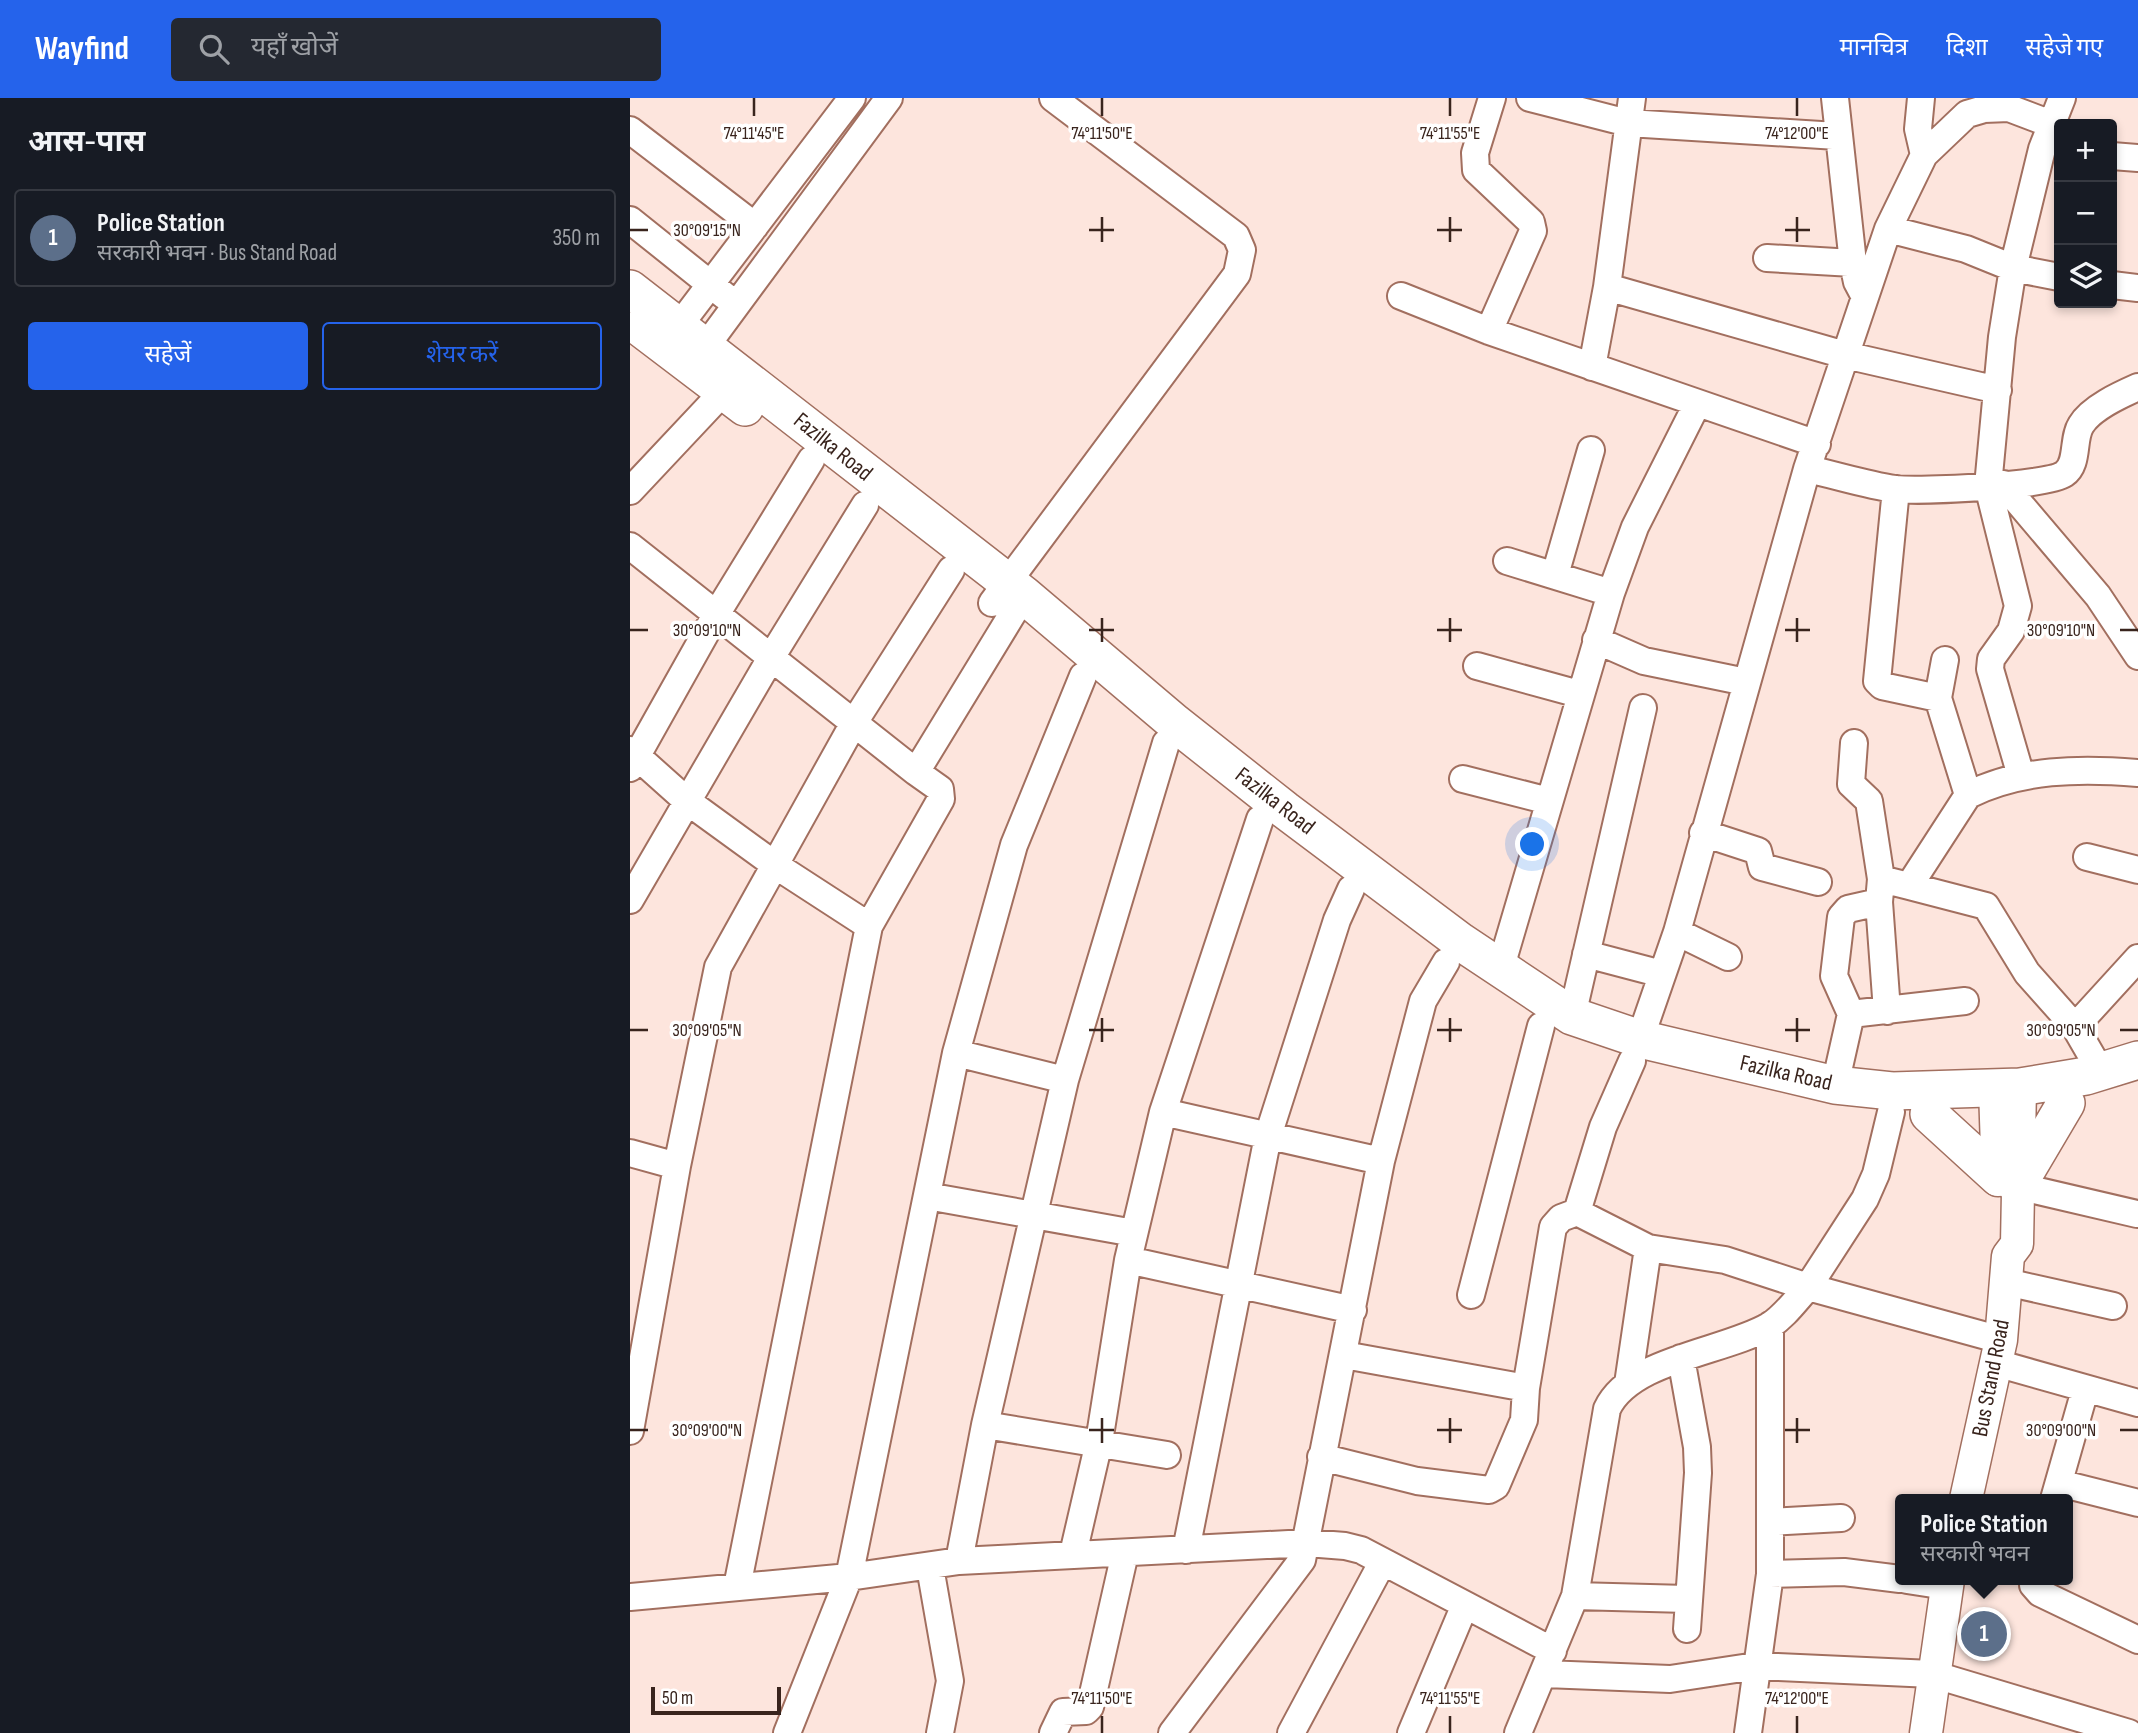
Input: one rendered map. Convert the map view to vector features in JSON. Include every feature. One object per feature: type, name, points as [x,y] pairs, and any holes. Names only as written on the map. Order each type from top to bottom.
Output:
[{"type":"highway","name":"Fazilka Road","points":[[630,289],[724,391],[865,505],[951,570],[1008,599],[1083,676],[1260,819],[1446,962],[1556,1021],[1636,1050],[1828,1105],[1929,1114],[2008,1100]]},
{"type":"highway","name":"Fazilka Road","points":[[630,320],[685,346],[1008,599],[1500,970],[1556,1021]]},
{"type":"highway","name":"Fazilka Road","points":[[1636,1050],[1835,1085],[2008,1100]]},
{"type":"highway","points":[[2008,1100],[2138,1060]]},
{"type":"highway","points":[[2008,1100],[2066,1103],[2138,1083]]},
{"type":"highway","points":[[1929,1114],[2008,1181],[2066,1103]]},
{"type":"main road","name":"Bus Stand Road","points":[[1967,1494],[1999,1351],[2007,1269],[2000,1242],[2008,1181],[2008,1100]]},
{"type":"main road","points":[[1926,1733],[1932,1674],[1947,1585]]},
{"type":"street","points":[[685,346],[711,285],[852,98]]},
{"type":"street","points":[[685,346],[737,306],[890,98]]},
{"type":"street","points":[[916,772],[1008,599],[1237,274],[1242,250],[1236,236],[1053,98]]},
{"type":"street","points":[[1489,331],[1533,231],[1531,222],[1476,170],[1475,153],[1492,98]]},
{"type":"street","points":[[1531,98],[1837,136]]},
{"type":"street","points":[[1835,98],[1837,136],[1853,263],[1857,282],[1865,297]]},
{"type":"street","points":[[1921,98],[1918,130],[1924,155]]},
{"type":"street","points":[[2021,776],[1990,669],[1996,649],[2011,631],[2018,606],[1996,485],[1998,390],[2014,268],[2050,150],[2051,124],[2062,98]]},
{"type":"street","points":[[1577,1212],[1603,1127],[1636,1050],[1677,932],[1807,469],[1888,229],[1924,155],[1974,111],[2009,108],[2051,124]]},
{"type":"street","points":[[1592,367],[1607,287],[1630,110]]},
{"type":"street","points":[[630,130],[755,226]]},
{"type":"street","points":[[2117,156],[2138,158]]},
{"type":"street","points":[[630,220],[737,306]]},
{"type":"street","points":[[1888,229],[1966,249],[2014,268],[2054,276]]},
{"type":"street","points":[[1767,258],[1853,263]]},
{"type":"street","points":[[2117,286],[2138,288]]},
{"type":"street","points":[[1607,287],[1845,355],[1998,390]]},
{"type":"street","points":[[1401,296],[1489,331],[1817,444]]},
{"type":"street","points":[[1807,469],[1896,489],[1996,485],[2064,475],[2070,469],[2077,434],[2086,418],[2138,387]]},
{"type":"street","points":[[630,491],[724,391]]},
{"type":"street","points":[[1500,970],[1611,593],[1635,527],[1698,404]]},
{"type":"street","points":[[1555,575],[1591,450]]},
{"type":"street","points":[[811,460],[632,758],[775,866],[869,926]]},
{"type":"street","points":[[1996,485],[2098,596],[2138,656]]},
{"type":"street","points":[[1896,489],[1877,681],[1882,686],[1938,698]]},
{"type":"street","points":[[630,900],[772,656],[865,505]]},
{"type":"street","points":[[630,546],[940,789],[941,799],[869,926],[737,1587]]},
{"type":"street","points":[[1507,561],[1611,593]]},
{"type":"street","points":[[630,1431],[641,1308],[677,1166],[718,967],[855,721],[951,570]]},
{"type":"street","points":[[1597,640],[1644,661],[1746,682]]},
{"type":"street","points":[[1945,660],[1938,698],[1968,795]]},
{"type":"street","points":[[1476,666],[1580,694]]},
{"type":"street","points":[[790,1732],[849,1577],[956,1053],[1014,845],[1083,676]]},
{"type":"street","points":[[1471,1295],[1556,1021],[1586,954],[1643,708]]},
{"type":"street","points":[[959,1561],[985,1424],[1065,1080],[1166,743]]},
{"type":"street","points":[[1854,743],[1852,784],[1869,802],[1880,891],[1887,1011]]},
{"type":"street","points":[[1909,886],[1968,795],[1992,783],[2021,776],[2071,771],[2138,773]]},
{"type":"street","points":[[1462,779],[1549,801]]},
{"type":"street","points":[[1073,1554],[1099,1442],[1128,1260],[1163,1112],[1260,819]]},
{"type":"street","points":[[1703,833],[1758,851],[1762,867],[1818,883]]},
{"type":"street","points":[[2087,857],[2138,870]]},
{"type":"street","points":[[1835,1085],[1851,1014],[1834,976],[1842,917],[1848,909],[1880,891],[1909,886],[1986,905],[2027,973],[2075,1027],[2101,1072]]},
{"type":"street","points":[[1186,1550],[1241,1286],[1268,1136],[1337,920],[1351,889]]},
{"type":"street","points":[[1677,932],[1728,957]]},
{"type":"street","points":[[1586,954],[1662,974]]},
{"type":"street","points":[[2075,1027],[2138,958]]},
{"type":"street","points":[[1172,1733],[1295,1572],[1307,1543],[1321,1457],[1353,1310],[1381,1161],[1423,1001],[1446,962]]},
{"type":"street","points":[[1851,1014],[1965,1001]]},
{"type":"street","points":[[956,1053],[1065,1080]]},
{"type":"street","points":[[1163,1112],[1381,1161]]},
{"type":"street","points":[[1518,1733],[1575,1596],[1607,1409],[1616,1392],[1681,1358],[1770,1325],[1808,1287],[1865,1199],[1876,1174],[1891,1112]]},
{"type":"street","points":[[630,1153],[677,1166]]},
{"type":"street","points":[[2008,1181],[2137,1214]]},
{"type":"street","points":[[927,1196],[1134,1233]]},
{"type":"street","points":[[1321,1457],[1418,1481],[1489,1490],[1496,1486],[1524,1420],[1526,1388],[1553,1227],[1561,1218],[1577,1212],[1648,1248],[1725,1260],[1999,1351],[2085,1390],[2138,1403]]},
{"type":"street","points":[[1628,1384],[1648,1248]]},
{"type":"street","points":[[1128,1260],[1353,1310]]},
{"type":"street","points":[[2007,1269],[2113,1306]]},
{"type":"street","points":[[1748,1733],[1770,1574],[1770,1325]]},
{"type":"street","points":[[1343,1355],[1526,1388]]},
{"type":"street","points":[[1681,1358],[1697,1447],[1698,1473],[1687,1599],[1687,1629]]},
{"type":"street","points":[[2085,1390],[2057,1491],[2138,1503]]},
{"type":"street","points":[[985,1424],[1167,1455]]},
{"type":"street","points":[[1771,1522],[1841,1518]]},
{"type":"street","points":[[631,1601],[737,1587],[849,1577],[959,1561],[1307,1543],[1345,1546],[1382,1563],[1464,1607],[1549,1662],[1670,1679],[1756,1666],[1932,1674],[2079,1725],[2130,1733],[2138,1718]]},
{"type":"street","points":[[1053,1733],[1063,1712],[1086,1711],[1090,1707],[1125,1553]]},
{"type":"street","points":[[1291,1733],[1382,1563]]},
{"type":"street","points":[[930,1567],[950,1681],[940,1733]]},
{"type":"street","points":[[1770,1574],[1844,1572],[1895,1578]]},
{"type":"street","points":[[2032,1585],[2040,1593],[2138,1640]]},
{"type":"street","points":[[1575,1596],[1687,1599]]},
{"type":"street","points":[[1411,1733],[1464,1607]]},
{"type":"place","name":"Police Station","points":[[1984,1634]]}]
